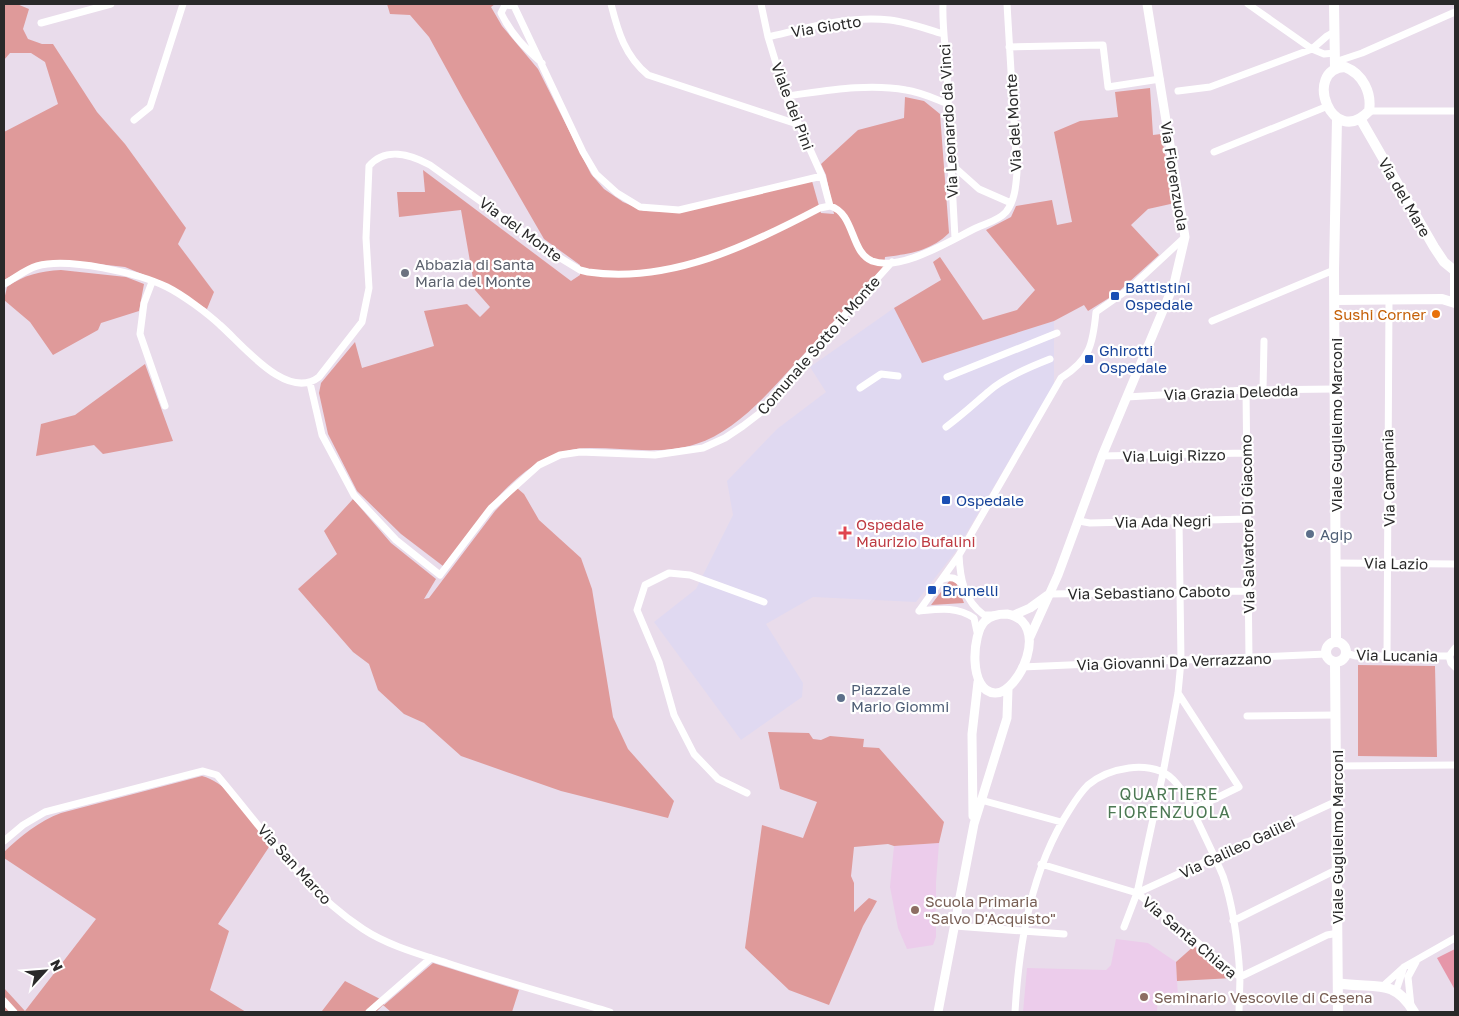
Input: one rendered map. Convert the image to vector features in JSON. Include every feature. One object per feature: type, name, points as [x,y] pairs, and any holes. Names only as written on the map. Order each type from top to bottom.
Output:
[{"type":"main road","points":[[1334,4],[1335,61],[1323,85],[1328,106],[1337,119],[1349,123],[1361,120],[1369,111],[1370,96],[1361,78],[1352,70],[1335,61]]},
{"type":"main road","name":"Viale Guglielmo Marconi","points":[[1336,642],[1336,300],[1334,270],[1337,119]]},
{"type":"main road","name":"Via del Mare","points":[[1361,120],[1434,247],[1444,262],[1455,271]]},
{"type":"main road","points":[[1336,300],[1442,299],[1455,303],[1455,271]]},
{"type":"main road","points":[[1336,642],[1344,647],[1345,653],[1342,659],[1335,662],[1330,660],[1326,654],[1327,647],[1336,642]]},
{"type":"main road","name":"Viale Guglielmo Marconi","points":[[1335,662],[1338,1012]]},
{"type":"main road","points":[[1338,983],[1380,986],[1396,991],[1414,1012]]},
{"type":"street","points":[[41,23],[111,4]]},
{"type":"street","points":[[134,120],[150,107],[183,4]]},
{"type":"street","points":[[611,4],[618,35],[635,64],[648,75],[797,124]]},
{"type":"street","name":"Viale dei Pini","points":[[761,4],[768,38],[786,96],[822,176],[830,206]]},
{"type":"street","name":"Via Leonardo da Vinci","points":[[943,4],[943,34],[946,53],[946,104],[955,238]]},
{"type":"street","name":"Via del Monte","points":[[1007,4],[1017,172],[1011,202]]},
{"type":"street","name":"Via Fiorenzuola","points":[[1030,637],[1050,594],[1102,456],[1174,284],[1185,237],[1147,4]]},
{"type":"street","points":[[1248,4],[1312,49],[1335,61],[1362,53],[1455,12]]},
{"type":"street","points":[[542,63],[520,44],[508,28],[501,13],[505,5],[514,6],[542,63],[584,152],[596,174],[617,193],[640,207],[679,210],[822,176]]},
{"type":"street","name":"Via Giotto","points":[[768,38],[850,20],[879,19],[906,23],[943,34]]},
{"type":"street","points":[[1178,91],[1210,87],[1312,49],[1334,32]]},
{"type":"street","points":[[1009,47],[1103,45],[1108,87],[1160,80]]},
{"type":"street","points":[[786,96],[831,90],[890,88],[923,94],[946,104]]},
{"type":"street","points":[[1214,152],[1328,106]]},
{"type":"street","points":[[1369,111],[1455,111]]},
{"type":"street","name":"Via del Monte","points":[[310,383],[319,377],[362,322],[369,288],[366,238],[368,171],[374,160],[380,157],[396,153],[420,159],[451,179],[569,264],[580,270],[596,273],[641,272],[692,264],[758,239],[820,208],[830,206]]},
{"type":"street","points":[[830,206],[840,212],[866,257],[875,262],[892,262],[927,255],[955,238],[1000,217],[1011,202],[979,189],[951,164]]},
{"type":"street","points":[[973,606],[919,611],[959,555],[1061,378],[1075,369],[1089,353],[1094,335],[1096,312],[1129,289],[1185,237]]},
{"type":"street","name":"Comunale Sotto il Monte","points":[[310,383],[322,435],[354,495],[396,540],[440,575],[492,508],[539,465],[560,455],[580,452],[655,455],[703,448],[731,434],[760,414],[792,373],[892,262]]},
{"type":"street","points":[[4,284],[37,266],[63,264],[125,272],[168,288],[219,323],[261,364],[275,373],[298,384],[310,383]]},
{"type":"street","points":[[1212,322],[1334,270]]},
{"type":"street","points":[[152,282],[144,303],[140,334],[165,406]]},
{"type":"street","name":"Via Campania","points":[[1387,656],[1389,300]]},
{"type":"street","points":[[947,377],[1057,332]]},
{"type":"street","points":[[1263,390],[1264,341]]},
{"type":"street","points":[[946,427],[980,402],[988,391],[1036,364],[1050,359]]},
{"type":"street","points":[[860,388],[881,374],[898,376]]},
{"type":"street","name":"Via Grazia Deledda","points":[[1127,397],[1246,390],[1335,389]]},
{"type":"street","name":"Via Salvatore Di Giacomo","points":[[1246,390],[1249,659]]},
{"type":"street","name":"Via Luigi Rizzo","points":[[1102,456],[1246,453]]},
{"type":"street","name":"Via Ada Negri","points":[[1079,521],[1090,523],[1247,519]]},
{"type":"street","points":[[1124,927],[1137,893],[1166,761],[1178,693],[1181,661],[1179,521]]},
{"type":"street","points":[[959,555],[962,584]]},
{"type":"street","name":"Via Lazio","points":[[1337,563],[1455,564]]},
{"type":"street","points":[[747,793],[718,779],[694,754],[674,715],[659,662],[637,610],[645,585],[669,573],[690,575],[764,602]]},
{"type":"street","points":[[943,579],[956,578],[962,584],[973,606],[984,615],[1014,615],[1030,608],[1050,594]]},
{"type":"street","name":"Via Sebastiano Caboto","points":[[1050,594],[1248,591]]},
{"type":"street","points":[[948,608],[968,614],[974,618],[977,625],[978,640]]},
{"type":"street","points":[[974,824],[972,734],[978,682],[976,675],[978,640],[980,628],[986,620],[995,615]]},
{"type":"street","points":[[938,1012],[974,824],[1007,718],[1008,689],[1022,668],[1030,637],[1024,622],[1014,615]]},
{"type":"street","points":[[1455,648],[1449,656],[1451,663],[1455,667]]},
{"type":"street","name":"Via Lucania","points":[[1345,653],[1356,656],[1449,656]]},
{"type":"street","name":"Via Giovanni Da Verrazzano","points":[[1022,668],[1326,654]]},
{"type":"street","points":[[978,682],[988,691],[995,693],[1008,689]]},
{"type":"street","points":[[1178,693],[1239,787],[1192,810]]},
{"type":"street","points":[[1247,716],[1336,715]]},
{"type":"street","points":[[1337,766],[1455,766]]},
{"type":"street","points":[[1015,1012],[1025,931],[1041,864],[1061,822],[1086,786],[1106,774],[1133,767],[1163,773],[1183,792],[1222,876],[1239,949],[1240,977],[1328,935],[1338,933]]},
{"type":"street","name":"Via San Marco","points":[[4,841],[23,825],[45,812],[203,771],[217,775],[317,892],[364,930],[431,958],[516,986],[610,1012]]},
{"type":"street","points":[[981,800],[1061,822]]},
{"type":"street","name":"Via Galileo Galilei","points":[[1137,893],[1215,859],[1337,801]]},
{"type":"street","points":[[1041,864],[1137,893]]},
{"type":"street","points":[[1233,921],[1338,869]]},
{"type":"street","name":"Via Santa Chiara","points":[[1137,893],[1240,977],[1239,1012]]},
{"type":"street","points":[[955,926],[1064,934]]},
{"type":"street","points":[[1380,986],[1404,966],[1455,938]]},
{"type":"street","points":[[369,1012],[431,958]]},
{"type":"street","points":[[1414,1012],[1407,986],[1408,977],[1418,959]]},
{"type":"street","points":[[1396,991],[1404,966]]},
{"type":"street","points":[[4,1001],[14,1012]]},
{"type":"shaded area","points":[[4,4],[17,4],[29,9],[23,29],[28,39],[42,44],[53,44],[97,112],[125,144],[186,228],[178,244],[214,292],[207,309],[154,279],[125,267],[62,260],[36,263],[4,280],[4,132],[58,104],[45,62],[31,53],[10,53],[4,60]]},
{"type":"shaded area","points":[[387,4],[495,4],[491,7],[502,26],[538,69],[591,174],[604,189],[623,202],[644,211],[680,212],[812,181],[821,213],[834,214],[826,175],[821,164],[858,130],[904,118],[905,97],[924,101],[940,114],[949,233],[935,244],[919,251],[885,257],[884,266],[782,378],[742,418],[727,429],[712,438],[683,447],[657,450],[591,448],[567,451],[544,460],[524,473],[505,489],[443,566],[401,534],[357,491],[328,434],[319,393],[321,383],[355,342],[362,368],[434,346],[424,311],[467,304],[480,317],[490,307],[475,290],[461,210],[399,217],[397,192],[425,192],[423,170],[571,281],[580,275],[580,265],[544,239],[429,37],[410,15],[390,14]]},
{"type":"shaded area","points":[[1150,88],[1153,135],[1161,134],[1175,203],[1148,209],[1131,225],[1159,255],[1117,293],[1088,311],[1084,305],[1054,321],[922,363],[894,308],[941,280],[933,262],[940,257],[983,320],[1017,310],[1035,290],[986,230],[1011,217],[1016,206],[1052,200],[1057,225],[1072,222],[1054,132],[1080,121],[1118,117],[1115,92]]},
{"type":"shaded area","points":[[61,270],[126,277],[144,284],[139,311],[101,323],[98,330],[53,355],[30,322],[4,300],[7,287],[20,279],[46,271]]},
{"type":"shaded area","name":"Ospedale Maurizio Bufalini","points":[[894,308],[922,363],[1054,321],[1054,384],[956,551],[916,602],[813,597],[766,624],[803,683],[802,697],[741,740],[654,622],[696,589],[733,515],[727,481],[777,429],[826,392],[810,367]]},
{"type":"shaded area","points":[[145,364],[173,441],[103,454],[94,445],[36,456],[41,424],[75,415]]},
{"type":"shaded area","points":[[517,488],[524,494],[539,520],[581,558],[592,589],[613,717],[628,749],[674,801],[668,818],[561,791],[461,756],[424,723],[404,714],[378,690],[369,664],[353,652],[298,589],[337,554],[324,531],[353,499],[391,543],[436,579],[424,599],[429,598],[495,511]]},
{"type":"shaded area","points":[[950,580],[956,582],[964,603],[931,605]]},
{"type":"shaded area","points":[[1358,665],[1435,666],[1437,757],[1358,756]]},
{"type":"shaded area","points":[[768,732],[809,733],[813,739],[821,740],[830,736],[864,739],[863,747],[879,748],[944,822],[939,843],[854,847],[851,876],[854,883],[854,912],[869,898],[877,901],[863,926],[829,1005],[789,990],[745,948],[762,825],[803,838],[817,802],[780,789]]},
{"type":"shaded area","points":[[202,776],[213,780],[232,795],[271,844],[218,924],[229,931],[210,990],[246,1012],[4,1012],[4,988],[25,1011],[96,919],[4,858],[4,852],[31,829],[61,813]]},
{"type":"shaded area","name":"Scuola Primaria \"Salvo D'Acquisto\"","points":[[939,843],[936,882],[936,937],[933,945],[907,949],[898,928],[890,887],[894,846]]},
{"type":"shaded area","points":[[1116,939],[1148,943],[1176,962],[1178,997],[1158,995],[1157,1012],[1023,1012],[1027,968],[1106,970],[1111,965]]},
{"type":"shaded area","points":[[1194,946],[1233,978],[1177,981],[1176,962]]},
{"type":"shaded area","points":[[1455,949],[1455,990],[1437,958]]},
{"type":"shaded area","points":[[433,963],[519,990],[512,1012],[391,1012],[383,1005],[376,1012],[316,1012],[322,1011],[345,981],[380,999],[384,1005]]},
{"type":"place","name":"Abbazia di Santa Maria del Monte","points":[[405,273]]},
{"type":"place","name":"Battistini Ospedale","points":[[1115,296]]},
{"type":"place","name":"Sushi Corner","points":[[1436,314]]},
{"type":"place","name":"Ghirotti Ospedale","points":[[1089,359]]},
{"type":"place","name":"Ospedale","points":[[946,500]]},
{"type":"place","name":"Ospedale Maurizio Bufalini","points":[[845,533]]},
{"type":"place","name":"Agip","points":[[1310,534]]},
{"type":"place","name":"Brunelli","points":[[932,590]]},
{"type":"place","name":"Piazzale Mario Giommi","points":[[841,698]]},
{"type":"place","name":"Scuola Primaria \"Salvo D'Acquisto\"","points":[[915,910]]},
{"type":"place","name":"Seminario Vescovile di Cesena","points":[[1144,997]]},
{"type":"district","name":"QUARTIERE FIORENZUOLA","points":[[1169,803]]}]
